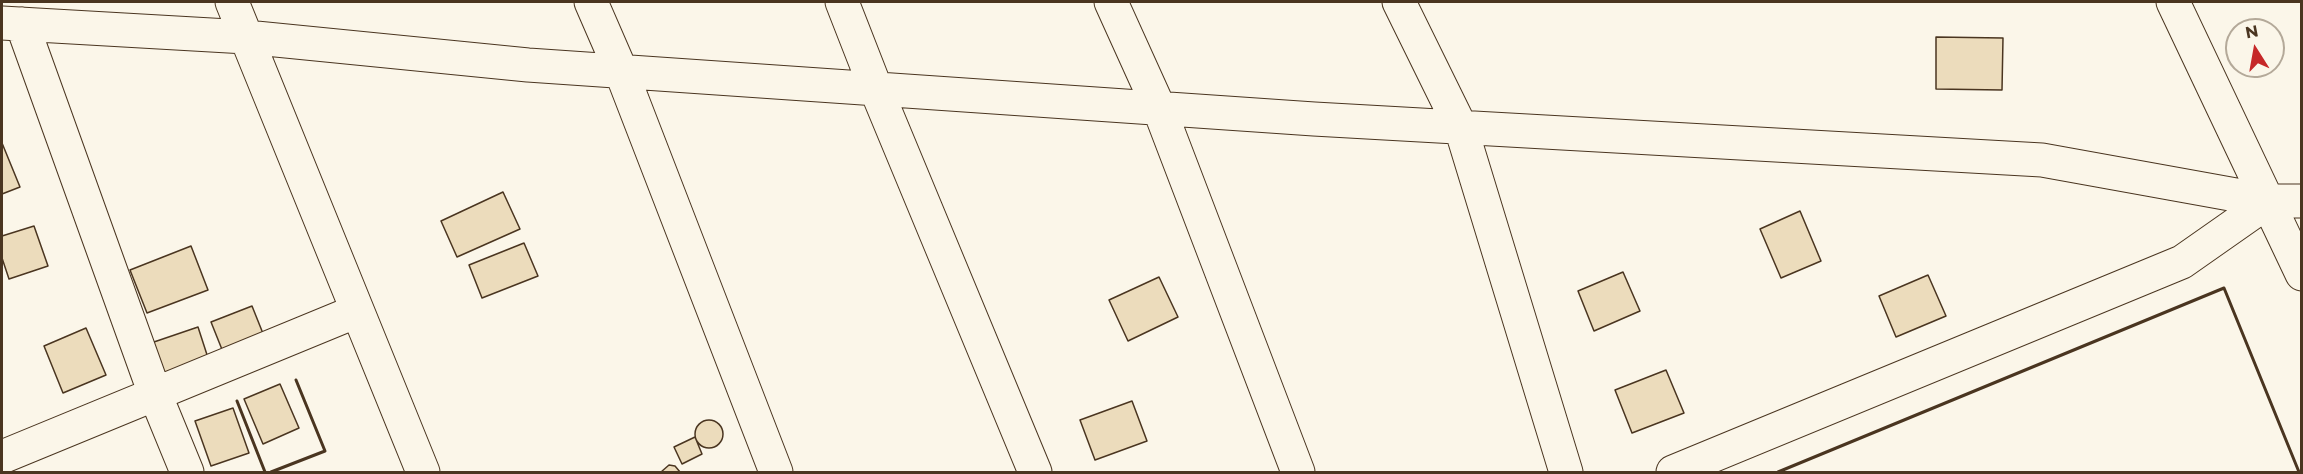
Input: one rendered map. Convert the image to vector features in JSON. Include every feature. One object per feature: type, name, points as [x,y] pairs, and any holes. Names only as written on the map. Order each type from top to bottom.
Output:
[{"type":"street","points":[[232,2],[423,472]]},
{"type":"street","points":[[591,2],[621,71],[776,472]]},
{"type":"street","points":[[842,2],[1035,472]]},
{"type":"street","points":[[1111,2],[1159,108],[1298,472]]},
{"type":"street","points":[[1399,2],[1461,129],[1566,472]]},
{"type":"street","points":[[2173,2],[2301,274]]},
{"type":"street","points":[[187,472],[12,23],[246,37],[528,65],[1461,129],[2042,160],[2268,201],[2301,201]]},
{"type":"street","points":[[1673,472],[2182,262],[2268,201]]},
{"type":"street","points":[[2,458],[357,310]]},
{"type":"building","points":[[1936,37],[2003,38],[2002,90],[1936,89]]},
{"type":"building","points":[[2,143],[20,187],[2,194]]},
{"type":"building","points":[[503,192],[520,229],[457,257],[441,221]]},
{"type":"building","points":[[1800,211],[1821,261],[1781,278],[1760,229]]},
{"type":"building","points":[[34,226],[48,266],[9,279],[2,258],[2,236]]},
{"type":"building","points":[[524,243],[538,276],[482,298],[469,265]]},
{"type":"building","points":[[191,246],[208,290],[147,313],[130,270]]},
{"type":"building","points":[[1623,272],[1640,311],[1594,331],[1578,291]]},
{"type":"building","points":[[1928,275],[1946,316],[1896,337],[1879,296]]},
{"type":"building","points":[[1159,277],[1178,317],[1128,341],[1109,300]]},
{"type":"building","points":[[252,306],[266,341],[225,357],[211,322]]},
{"type":"building","points":[[198,327],[210,364],[163,380],[151,343]]},
{"type":"building","points":[[86,328],[106,375],[63,393],[44,346]]},
{"type":"building","points":[[1666,370],[1684,413],[1632,433],[1615,390]]},
{"type":"building","points":[[280,384],[299,428],[263,444],[244,399]]},
{"type":"building","points":[[1132,401],[1147,441],[1095,460],[1080,420]]},
{"type":"building","points":[[233,408],[249,453],[211,466],[195,421]]},
{"type":"building","points":[[709,420],[719,424],[723,434],[719,444],[709,448],[699,444],[695,434],[699,424]]},
{"type":"building","points":[[695,437],[702,454],[682,464],[674,447]]},
{"type":"building","points":[[669,465],[675,466],[680,472],[661,472]]},
{"type":"wall","points":[[1778,472],[2224,288],[2299,472]]},
{"type":"wall","points":[[271,472],[325,451],[296,380]]},
{"type":"wall","points":[[237,401],[265,472]]}]
